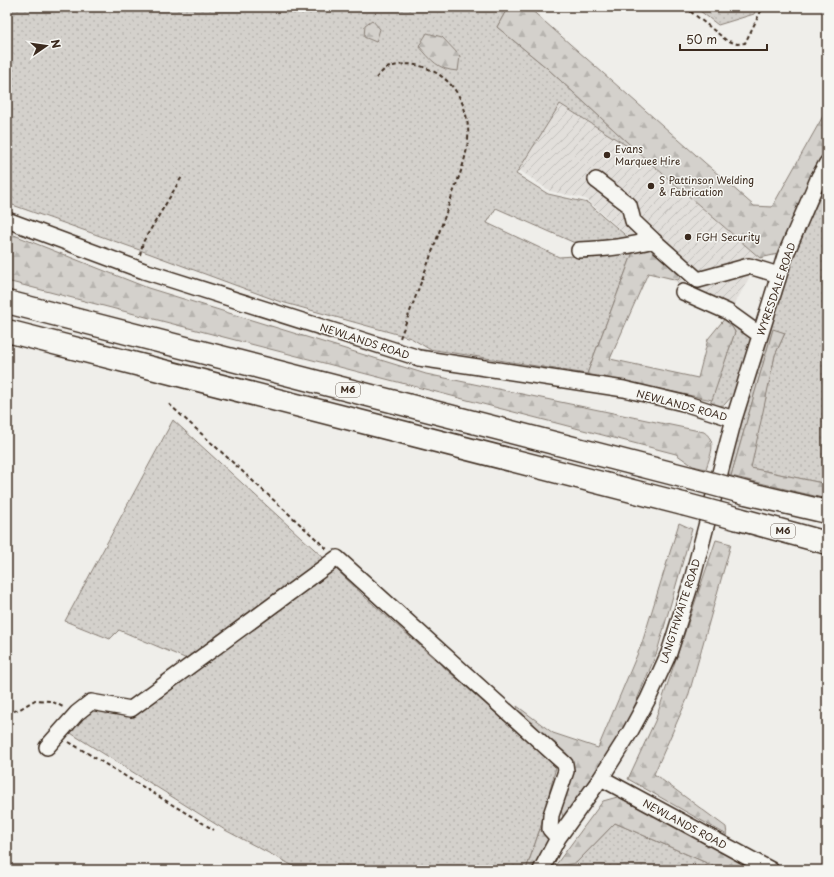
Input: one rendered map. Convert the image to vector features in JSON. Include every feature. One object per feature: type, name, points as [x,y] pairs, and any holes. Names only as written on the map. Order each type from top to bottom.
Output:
[{"type":"highway","name":"M6","points":[[7,302],[746,493],[827,512]]},
{"type":"highway","name":"M6","points":[[7,331],[683,504],[827,543]]},
{"type":"street","name":"WYRESDALE ROAD","points":[[734,418],[785,256],[819,177],[827,163]]},
{"type":"street","points":[[596,180],[629,205],[633,221],[698,280],[749,266],[779,275]]},
{"type":"street","name":"NEWLANDS ROAD","points":[[7,220],[137,268],[419,358],[624,389],[687,404],[734,418]]},
{"type":"street","points":[[579,250],[609,249],[653,240]]},
{"type":"street","points":[[684,292],[728,312],[760,335]]},
{"type":"street","name":"LANGTHWAITE ROAD","points":[[541,870],[558,838],[630,732],[648,699],[669,653],[692,580],[734,418]]},
{"type":"street","points":[[47,747],[77,713],[91,702],[131,709],[337,558],[565,764],[566,771],[551,815],[550,829],[558,838]]},
{"type":"street","name":"NEWLANDS ROAD","points":[[600,778],[771,870]]},
{"type":"path","points":[[685,7],[726,40],[737,44],[745,43],[763,7]]},
{"type":"path","points":[[376,78],[386,68],[406,64],[420,66],[435,72],[446,79],[454,88],[463,102],[468,120],[466,156],[432,254],[395,351]]},
{"type":"path","points":[[137,268],[143,242],[183,175]]},
{"type":"path","points":[[169,404],[337,558]]},
{"type":"path","points":[[7,713],[20,709],[35,700],[51,701],[77,713]]},
{"type":"path","points":[[58,735],[214,830]]},
{"type":"shaded area","points":[[547,68],[640,154],[760,258],[733,307],[639,266],[646,252],[586,199],[550,191],[500,157]]},
{"type":"green space","points":[[7,7],[508,7],[497,27],[547,68],[640,154],[560,104],[516,174],[548,194],[588,203],[631,240],[575,243],[496,208],[487,223],[559,257],[633,252],[587,374],[429,349],[411,338],[278,301],[7,203]]},
{"type":"green space","points":[[508,7],[528,7],[754,206],[772,207],[827,109],[827,150],[812,178],[778,254],[760,258],[640,154],[547,68],[497,27]]},
{"type":"green space","points":[[695,7],[757,7],[754,14],[718,25]]},
{"type":"green space","points":[[372,20],[380,29],[376,42],[364,37],[365,25]]},
{"type":"green space","points":[[427,33],[442,37],[460,56],[458,71],[445,69],[440,66],[431,60],[419,46]]},
{"type":"green space","points":[[827,183],[827,484],[750,468],[775,355],[785,333],[773,330],[731,476],[726,474],[769,327],[795,254]]},
{"type":"green space","points":[[9,233],[148,288],[426,374],[704,432],[711,440],[711,454],[706,469],[693,466],[676,454],[7,281],[7,250]]},
{"type":"green space","points":[[651,249],[681,276],[678,280],[648,273],[610,359],[698,378],[708,339],[726,317],[735,332],[712,400],[587,374],[633,252]]},
{"type":"green space","points":[[726,317],[753,338],[735,393],[724,405],[717,406],[710,404],[735,332]]},
{"type":"green space","points":[[773,329],[785,333],[775,355],[751,468],[827,484],[827,499],[731,476]]},
{"type":"green space","points":[[173,420],[325,559],[187,659],[119,630],[110,639],[65,621]]},
{"type":"green space","points":[[679,523],[692,529],[657,652],[629,719],[602,771],[564,819],[560,808],[574,771],[573,763],[519,713],[517,706],[553,733],[598,748],[642,643]]},
{"type":"green space","points":[[716,540],[731,544],[688,697],[654,774],[726,827],[727,835],[628,779],[655,721]]},
{"type":"green space","points":[[334,567],[364,596],[556,767],[540,829],[526,870],[301,870],[225,830],[69,732],[94,708],[133,716]]},
{"type":"green space","points":[[621,796],[755,870],[723,870],[615,823],[576,863],[555,866],[603,801]]},
{"type":"green space","points":[[615,823],[723,870],[553,870],[555,866],[576,863]]},
{"type":"green space","points":[[540,829],[549,841],[534,870],[526,870]]},
{"type":"place","name":"Evans Marquee Hire","points":[[607,155]]},
{"type":"place","name":"S Pattinson Welding & Fabrication","points":[[651,186]]},
{"type":"place","name":"FGH Security","points":[[688,237]]}]
